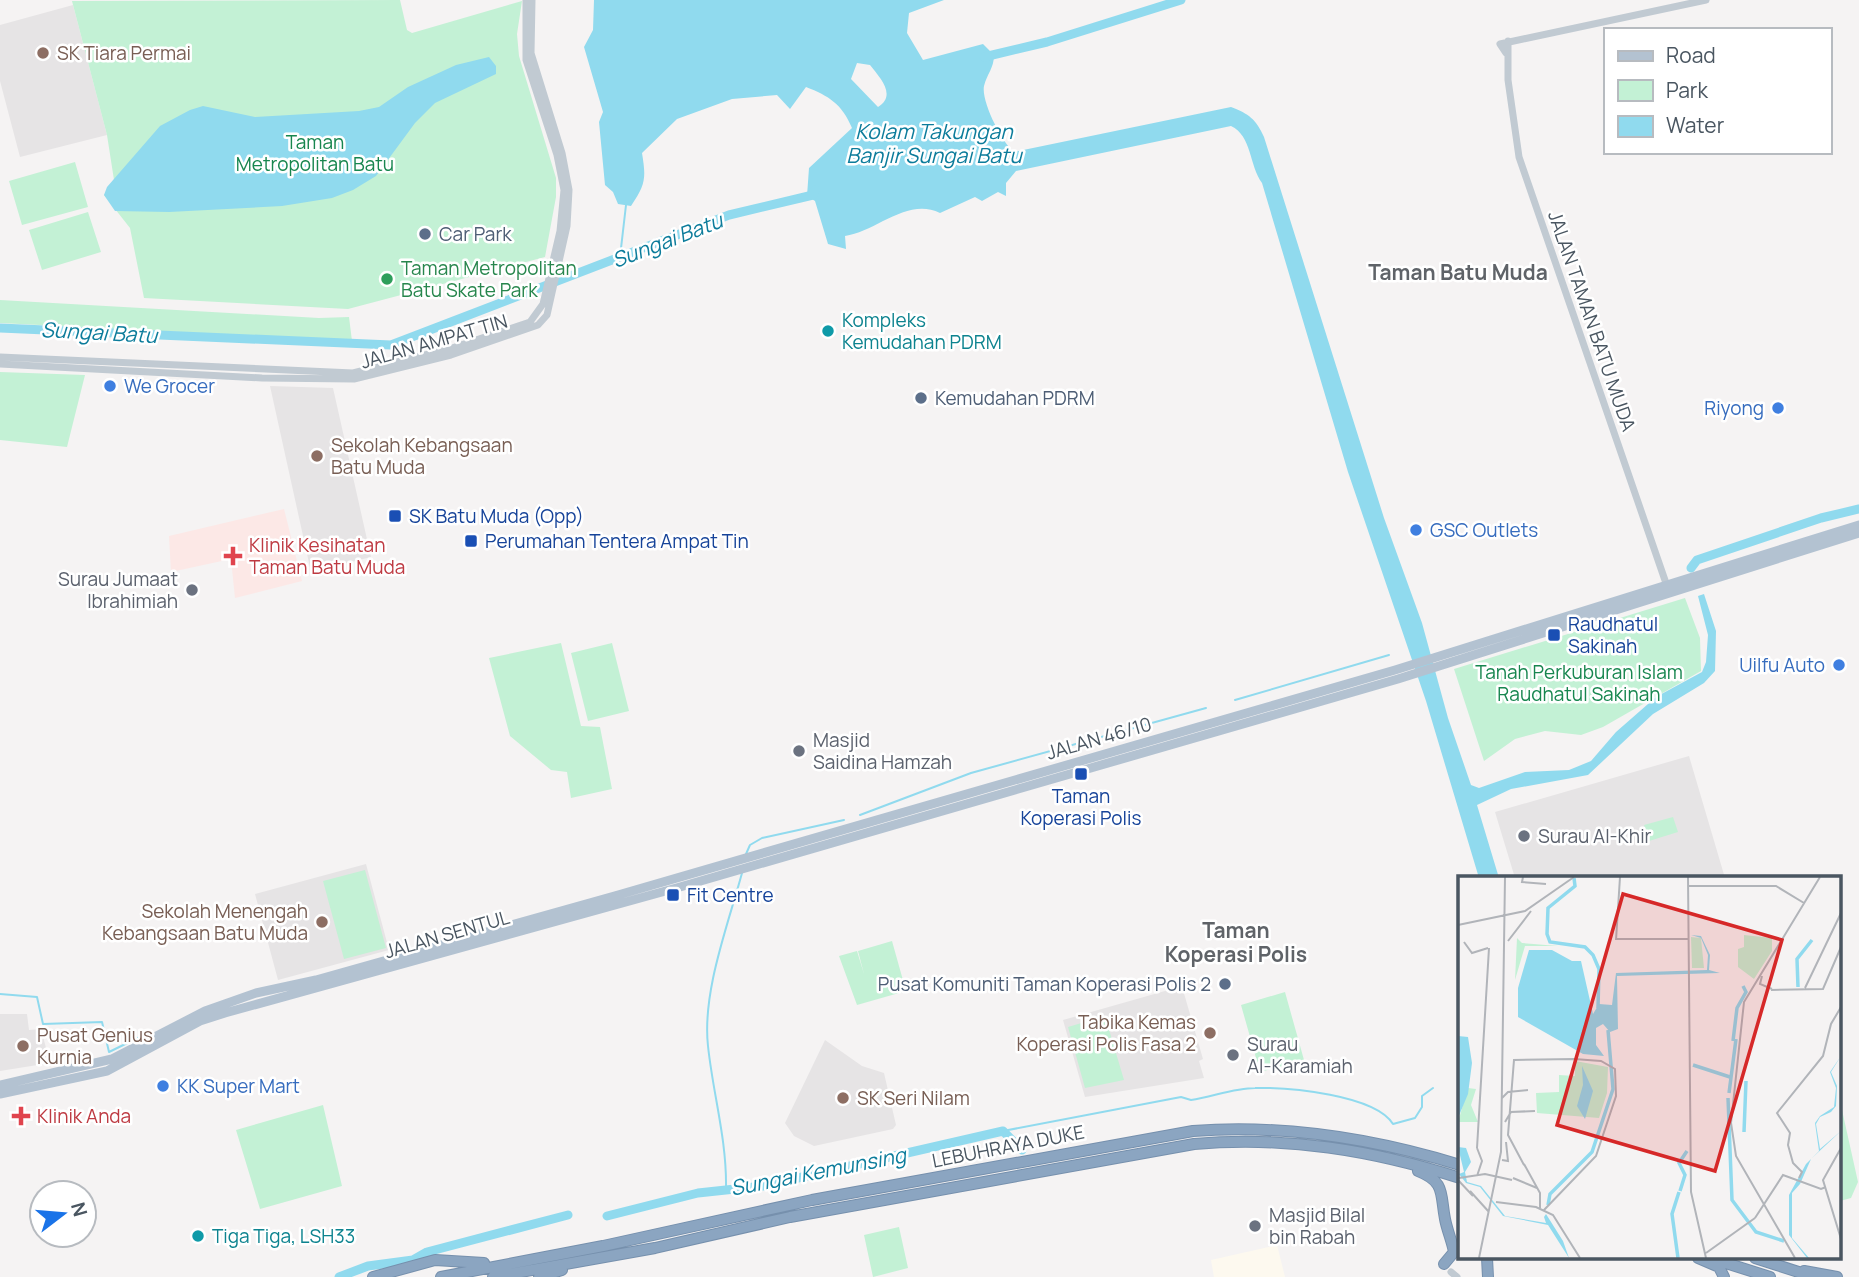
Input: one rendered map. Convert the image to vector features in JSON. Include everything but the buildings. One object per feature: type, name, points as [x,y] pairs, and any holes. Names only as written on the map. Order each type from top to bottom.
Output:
[{"type":"highway","name":"LEBUHRAYA DUKE","points":[[493,1277],[812,1200],[1193,1131],[1232,1128],[1315,1132],[1366,1139],[1458,1165]]},
{"type":"highway","name":"LEBUHRAYA DUKE","points":[[441,1277],[592,1254],[1194,1144],[1277,1141],[1362,1151],[1456,1177]]},
{"type":"highway","points":[[1387,1158],[1428,1175],[1439,1184],[1454,1249],[1453,1255],[1444,1264]]},
{"type":"highway","points":[[373,1277],[435,1260],[475,1264],[592,1254]]},
{"type":"highway","points":[[538,1277],[592,1254]]},
{"type":"highway","points":[[1703,1260],[1719,1267],[1724,1277]]},
{"type":"highway","points":[[1716,1260],[1770,1277]]},
{"type":"highway","points":[[1761,1260],[1814,1277]]},
{"type":"highway","points":[[1797,1271],[1814,1270],[1837,1277]]},
{"type":"main road","points":[[1668,590],[1859,525]]},
{"type":"main road","points":[[1668,590],[1859,533]]},
{"type":"main road","name":"JALAN 46/10","points":[[539,917],[733,866],[1408,671],[1668,590]]},
{"type":"main road","name":"JALAN 46/10","points":[[565,919],[733,866]]},
{"type":"main road","name":"JALAN SENTUL","points":[[310,982],[539,917]]},
{"type":"main road","name":"JALAN SENTUL","points":[[299,994],[565,919]]},
{"type":"main road","points":[[0,1085],[112,1059],[205,1011],[310,982]]},
{"type":"main road","points":[[0,1094],[102,1071],[200,1021],[299,994],[310,982]]},
{"type":"main road","points":[[285,988],[299,994]]},
{"type":"main road","points":[[266,993],[276,1000]]},
{"type":"main road","points":[[259,1005],[266,993]]},
{"type":"main road","points":[[102,1071],[112,1059]]},
{"type":"main road","points":[[88,1066],[102,1071]]},
{"type":"street","name":"JALAN AMPAT TIN","points":[[526,0],[526,61],[561,170],[567,203]]},
{"type":"street","name":"JALAN AMPAT TIN","points":[[0,365],[262,378],[354,379],[451,355],[526,331],[544,320],[567,203],[567,169],[531,53],[532,0]]},
{"type":"street","name":"JALAN TAMAN BATU MUDA","points":[[1668,590],[1525,177],[1516,143],[1504,43],[1706,0]]},
{"type":"street","name":"JALAN AMPAT TIN","points":[[0,357],[353,373],[449,349],[528,323],[540,312],[547,298]]},
{"type":"shaded area","name":"SK Tiara Permai","points":[[73,5],[107,135],[20,157],[0,81],[0,25]]},
{"type":"shaded area","name":"Sekolah Kebangsaan Batu Muda","points":[[270,386],[333,388],[371,557],[311,572]]},
{"type":"shaded area","name":"Klinik Kesihatan Taman Batu Muda","points":[[284,509],[302,581],[235,598],[231,559],[171,572],[169,536]]},
{"type":"shaded area","points":[[1689,756],[1724,876],[1514,876],[1495,812]]},
{"type":"shaded area","name":"Sekolah Menengah Kebangsaan Batu Muda","points":[[366,864],[389,950],[278,980],[255,894]]},
{"type":"shaded area","points":[[1179,987],[1183,990],[1203,1059],[1199,1061],[1204,1078],[1085,1097],[1063,1020]]},
{"type":"shaded area","name":"Pusat Genius Kurnia","points":[[0,1014],[27,1014],[29,1030],[41,1029],[50,1063],[0,1071]]},
{"type":"shaded area","name":"SK Seri Nilam","points":[[825,1040],[862,1066],[884,1073],[896,1125],[893,1129],[814,1146],[794,1136],[785,1123]]},
{"type":"shaded area","points":[[1277,1245],[1285,1277],[1214,1277],[1211,1260]]},
{"type":"green space","name":"Taman Metropolitan Batu","points":[[400,0],[407,30],[412,33],[522,1],[517,34],[519,56],[556,178],[556,197],[545,257],[348,309],[144,298],[130,228],[104,195],[114,180],[107,135],[72,1]]},
{"type":"green space","points":[[75,162],[88,207],[22,225],[9,181]]},
{"type":"green space","points":[[88,212],[101,252],[42,270],[29,230]]},
{"type":"green space","points":[[0,300],[319,318],[349,317],[352,341],[0,323]]},
{"type":"green space","points":[[0,372],[85,375],[67,447],[0,440]]},
{"type":"green space","name":"Tanah Perkuburan Islam Raudhatul Sakinah","points":[[1685,598],[1700,638],[1701,671],[1603,727],[1581,735],[1545,731],[1515,739],[1484,761],[1454,669]]},
{"type":"green space","points":[[561,643],[581,726],[600,727],[612,789],[571,798],[567,772],[551,770],[510,736],[489,658]]},
{"type":"green space","points":[[612,643],[629,711],[588,721],[571,653]]},
{"type":"green space","points":[[1673,817],[1678,832],[1649,841],[1644,825]]},
{"type":"green space","points":[[365,870],[386,948],[344,959],[323,881]]},
{"type":"green space","points":[[892,941],[906,991],[857,1005],[839,956],[857,951],[864,974],[858,951]]},
{"type":"green space","points":[[1285,992],[1304,1060],[1260,1072],[1241,1005]]},
{"type":"green space","points":[[1105,1016],[1124,1080],[1085,1088],[1068,1027]]},
{"type":"green space","points":[[323,1105],[342,1186],[260,1209],[236,1130]]},
{"type":"green space","points":[[1842,1110],[1858,1182],[1851,1198],[1842,1200]]},
{"type":"green space","points":[[899,1227],[908,1268],[873,1277],[864,1235]]},
{"type":"water","name":"Kolam Takungan Banjir Sungai Batu","points":[[594,0],[944,0],[909,13],[907,33],[923,60],[983,44],[994,55],[984,93],[993,121],[1014,152],[1231,107],[1243,112],[1255,121],[1264,137],[1384,518],[1422,623],[1448,718],[1471,785],[1479,788],[1525,772],[1569,770],[1591,761],[1616,732],[1656,697],[1702,672],[1706,662],[1708,635],[1698,596],[1704,594],[1716,631],[1715,671],[1704,683],[1653,714],[1588,775],[1511,789],[1477,805],[1498,876],[1478,876],[1426,701],[1348,472],[1262,183],[1247,144],[1238,131],[1231,126],[1016,171],[1006,183],[1006,196],[998,192],[982,201],[975,197],[940,213],[928,209],[904,212],[845,236],[846,249],[828,244],[815,201],[807,196],[809,168],[852,128],[834,102],[806,87],[790,109],[777,95],[732,99],[677,119],[642,153],[644,181],[631,206],[618,204],[613,192],[605,185],[599,122],[603,112],[584,47],[593,30]],"holes":[[[857,63],[870,65],[882,81],[886,97],[878,107],[851,79]]]},
{"type":"water","points":[[489,57],[496,66],[496,74],[435,103],[415,123],[376,176],[353,190],[332,198],[282,206],[169,212],[115,211],[104,195],[107,187],[160,126],[190,110],[203,106],[255,117],[359,111],[379,107],[408,87],[456,65]]},
{"type":"waterway","name":"Sungai Batu","points":[[984,57],[1047,42],[1181,0]]},
{"type":"waterway","name":"Sungai Batu","points":[[0,328],[391,345],[729,215],[813,195],[815,190]]},
{"type":"waterway","points":[[620,257],[626,205]]},
{"type":"waterway","points":[[1691,568],[1697,560],[1821,518],[1859,509]]},
{"type":"waterway","points":[[1235,700],[1389,655]]},
{"type":"waterway","points":[[860,815],[971,773],[1206,708]]},
{"type":"waterway","points":[[746,854],[750,845],[762,838],[844,820]]},
{"type":"waterway","points":[[726,1189],[722,1135],[710,1064],[707,1025],[712,981],[742,873]]},
{"type":"waterway","points":[[0,994],[37,997],[43,1024],[102,1022],[109,1052],[148,1033]]},
{"type":"waterway","points":[[1003,1131],[1181,1097],[1191,1100],[1255,1088],[1309,1091],[1350,1100],[1369,1106],[1393,1124],[1415,1118],[1422,1107],[1422,1096],[1433,1088]]},
{"type":"waterway","name":"Sungai Kemunsing","points":[[607,1216],[698,1193],[763,1186],[1003,1131],[1022,1150]]},
{"type":"waterway","name":"Sungai Kemunsing","points":[[339,1277],[368,1266],[413,1260],[427,1252],[568,1215]]},
{"type":"place","name":"SK Tiara Permai","points":[[43,53]]},
{"type":"place","name":"Car Park","points":[[425,234]]},
{"type":"place","name":"Taman Metropolitan Batu Skate Park","points":[[387,279]]},
{"type":"place","name":"Kompleks Kemudahan PDRM","points":[[828,331]]},
{"type":"place","name":"We Grocer","points":[[110,386]]},
{"type":"place","name":"Kemudahan PDRM","points":[[921,398]]},
{"type":"place","name":"Riyong","points":[[1778,408]]},
{"type":"place","name":"Sekolah Kebangsaan Batu Muda","points":[[317,456]]},
{"type":"place","name":"SK Batu Muda (Opp)","points":[[395,516]]},
{"type":"place","name":"GSC Outlets","points":[[1416,530]]},
{"type":"place","name":"Perumahan Tentera Ampat Tin","points":[[471,541]]},
{"type":"place","name":"Klinik Kesihatan Taman Batu Muda","points":[[233,556]]},
{"type":"place","name":"Surau Jumaat Ibrahimiah","points":[[192,590]]},
{"type":"place","name":"Raudhatul Sakinah","points":[[1554,635]]},
{"type":"place","name":"Uilfu Auto","points":[[1839,665]]},
{"type":"place","name":"Masjid Saidina Hamzah","points":[[799,751]]},
{"type":"place","name":"Taman Koperasi Polis","points":[[1081,774]]},
{"type":"place","name":"Surau Al-Khir","points":[[1524,836]]},
{"type":"place","name":"Fit Centre","points":[[673,895]]},
{"type":"place","name":"Sekolah Menengah Kebangsaan Batu Muda","points":[[322,922]]},
{"type":"place","name":"Pusat Komuniti Taman Koperasi Polis 2","points":[[1225,984]]},
{"type":"place","name":"Tabika Kemas Koperasi Polis Fasa 2","points":[[1210,1033]]},
{"type":"place","name":"Pusat Genius Kurnia","points":[[23,1046]]},
{"type":"place","name":"Surau Al-Karamiah","points":[[1233,1055]]},
{"type":"place","name":"KK Super Mart","points":[[163,1086]]},
{"type":"place","name":"SK Seri Nilam","points":[[843,1098]]},
{"type":"place","name":"Klinik Anda","points":[[21,1116]]},
{"type":"place","name":"Masjid Bilal bin Rabah","points":[[1255,1226]]},
{"type":"place","name":"Tiga Tiga, LSH33","points":[[198,1236]]},
{"type":"district","name":"Taman Batu Muda","points":[[1458,272]]},
{"type":"district","name":"Taman Koperasi Polis","points":[[1236,942]]}]
